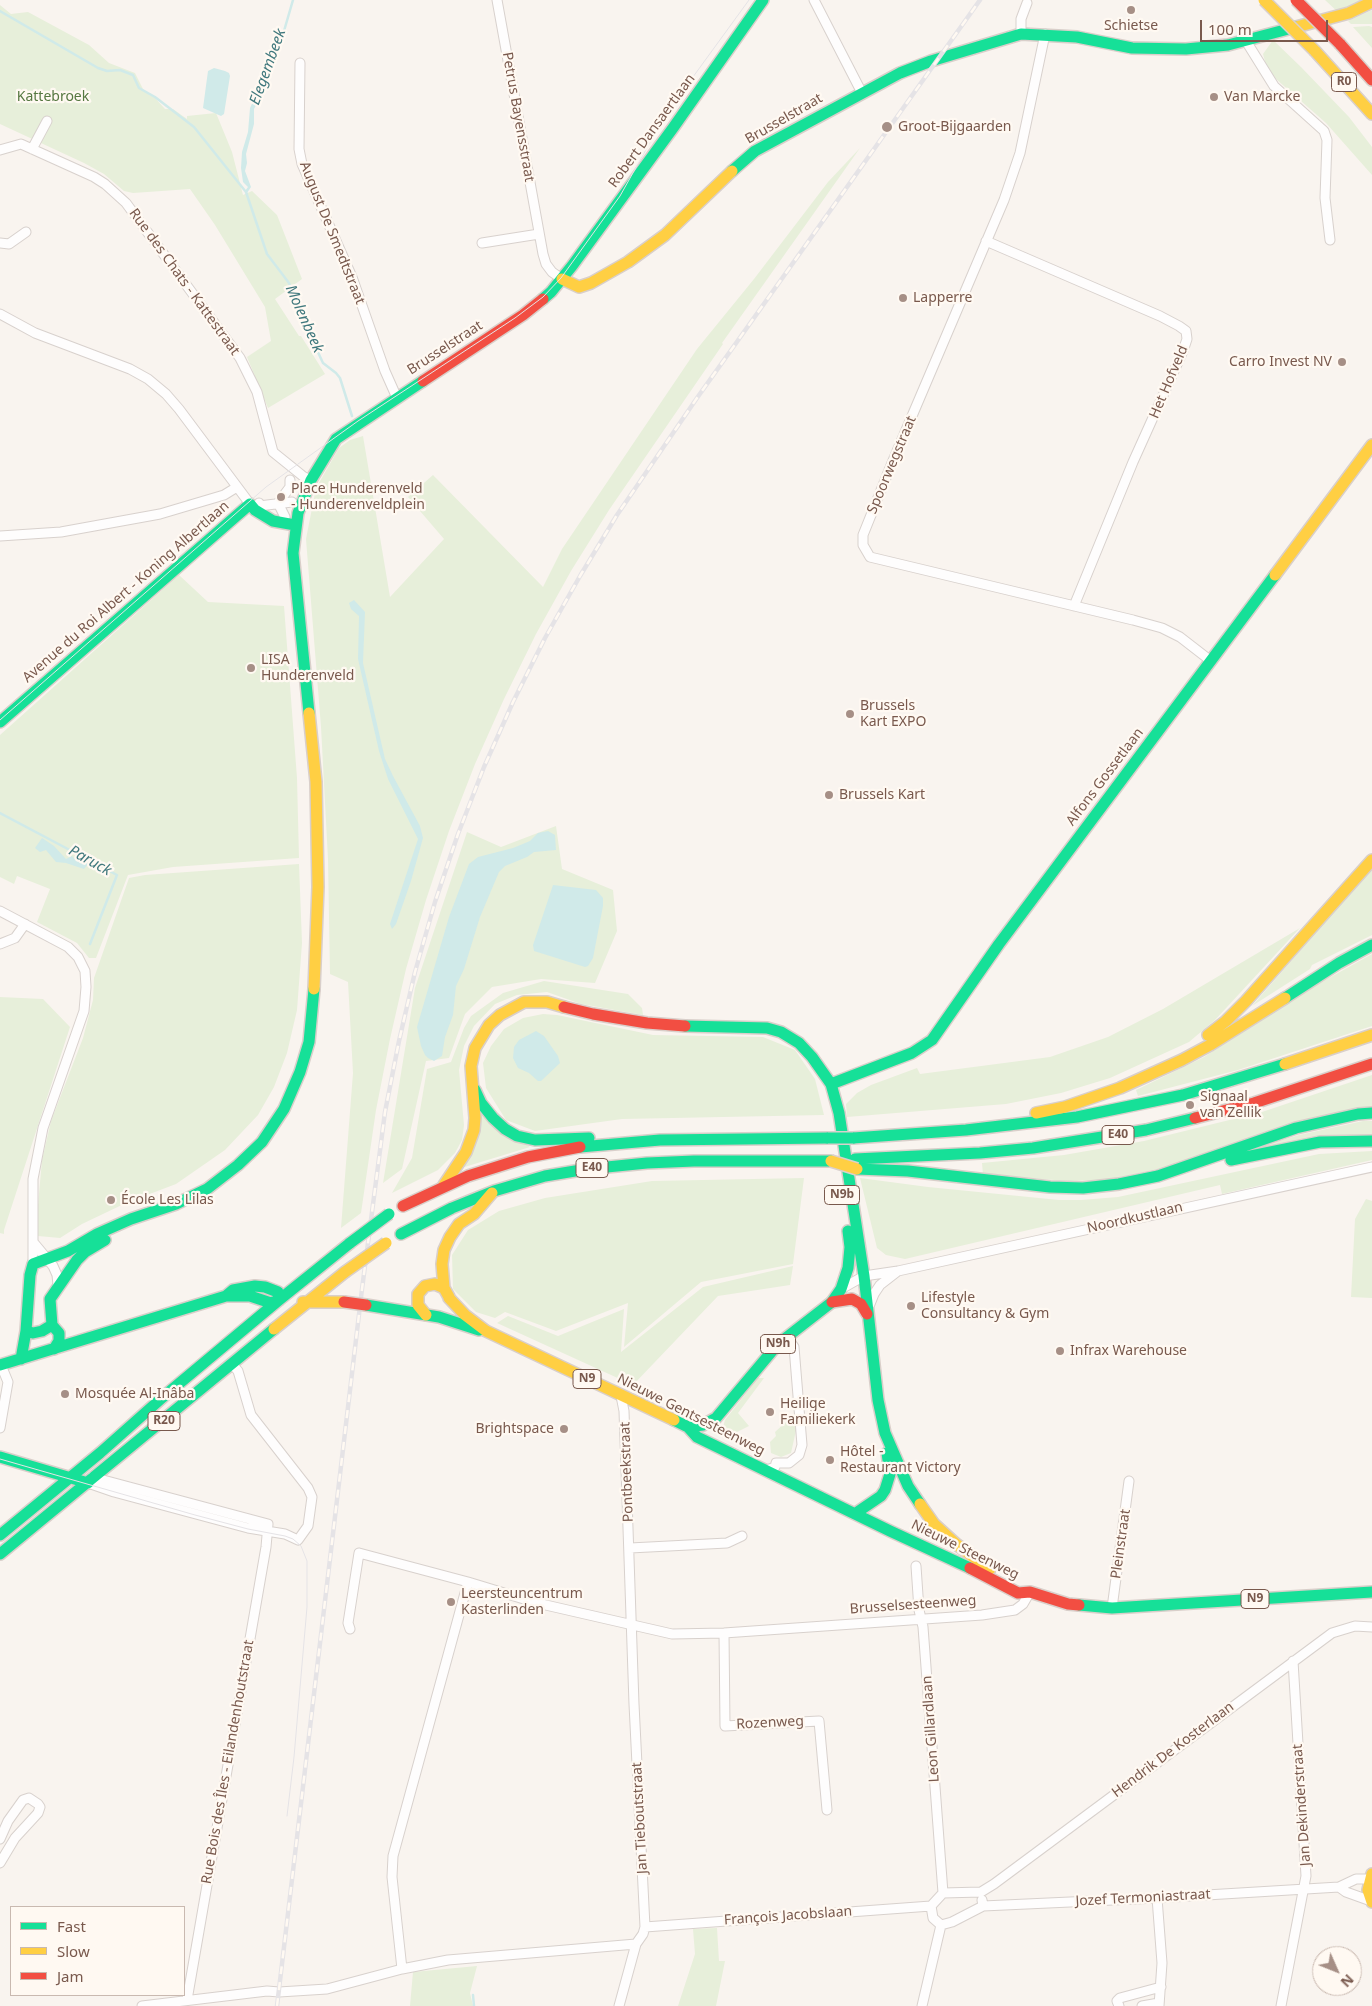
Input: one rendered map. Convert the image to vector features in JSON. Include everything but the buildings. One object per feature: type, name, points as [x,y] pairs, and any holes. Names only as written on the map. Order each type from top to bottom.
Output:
[{"type":"main road","name":"Robert Dansaertlaan","points":[[562,279],[764,0]]},
{"type":"main road","name":"R0","points":[[1264,0],[1315,51],[1372,114]]},
{"type":"main road","name":"R0","points":[[1296,0],[1340,44],[1372,80]]},
{"type":"main road","name":"Brusselstraat","points":[[176,1204],[213,1184],[238,1165],[262,1142],[284,1109],[300,1072],[309,1042],[313,1014],[318,887],[316,792],[293,553],[295,525],[311,480],[322,458],[336,439],[536,306],[562,279],[579,287],[591,283],[628,262],[665,235],[755,151],[862,92],[900,74],[931,61],[1021,34],[1077,37],[1132,48],[1156,49],[1219,46],[1246,41],[1349,13],[1372,2]]},
{"type":"main road","name":"Alfons Gossetlaan","points":[[831,1084],[897,1060],[923,1047],[932,1040],[999,944],[1372,445]]},
{"type":"main road","points":[[255,503],[256,510],[273,521],[295,525]]},
{"type":"main road","name":"Avenue du Roi Albert - Koning Albertlaan","points":[[0,722],[255,503]]},
{"type":"main road","points":[[1170,1066],[1176,1056],[1226,1021],[1246,1001],[1372,860]]},
{"type":"main road","points":[[1011,1126],[1030,1114],[1065,1106],[1120,1088],[1170,1066],[1210,1045],[1314,978],[1372,945]]},
{"type":"main road","points":[[444,1185],[466,1152],[474,1130],[475,1118],[471,1066],[475,1048],[489,1024],[500,1015],[524,1002],[547,1002],[593,1014],[647,1023],[715,1028],[767,1028],[781,1032],[799,1043],[812,1057],[831,1084]]},
{"type":"main road","name":"E40","points":[[279,1300],[389,1214],[444,1185],[528,1157],[573,1148],[618,1143],[660,1140],[852,1138],[907,1135],[1011,1126],[1077,1117],[1183,1094],[1268,1070],[1372,1035]]},
{"type":"main road","name":"E40","points":[[306,1302],[345,1272],[401,1234],[452,1208],[494,1191],[545,1176],[616,1165],[694,1161],[832,1161],[856,1164],[922,1156],[1024,1149],[1146,1130],[1254,1102],[1372,1064]]},
{"type":"main road","name":"N9b","points":[[831,1084],[838,1103],[864,1276],[878,1400],[889,1463],[888,1482],[881,1496],[856,1513]]},
{"type":"main road","name":"N9b","points":[[831,1084],[829,1108],[850,1247],[848,1268],[841,1289],[832,1302]]},
{"type":"main road","points":[[472,1085],[481,1103],[493,1118],[505,1129],[518,1136],[535,1140],[581,1137],[618,1143]]},
{"type":"main road","points":[[1158,1176],[1296,1128],[1372,1112]]},
{"type":"main road","points":[[856,1164],[1020,1184],[1083,1188],[1181,1173],[1264,1152],[1320,1142],[1372,1141]]},
{"type":"main road","points":[[1,1365],[226,1296],[233,1290],[255,1286],[265,1287],[278,1292],[279,1300],[344,1302],[398,1309],[426,1316],[439,1316],[449,1304],[442,1264],[444,1250],[459,1224],[474,1214],[494,1191]]},
{"type":"main road","points":[[21,1359],[33,1264],[68,1252],[97,1234],[131,1219],[176,1204]]},
{"type":"main road","points":[[54,1350],[59,1341],[59,1333],[52,1325],[50,1299],[77,1260],[95,1245],[176,1204]]},
{"type":"main road","points":[[426,1316],[418,1305],[418,1294],[425,1286],[431,1284],[447,1293]]},
{"type":"main road","name":"Nieuwe Gentsesteenweg","points":[[447,1293],[465,1315],[486,1331]]},
{"type":"main road","points":[[832,1302],[852,1299],[861,1304],[867,1314]]},
{"type":"main road","name":"R20","points":[[0,1535],[100,1453],[163,1397],[279,1300]]},
{"type":"main road","name":"R20","points":[[0,1554],[306,1302]]},
{"type":"main road","name":"N9h","points":[[716,1418],[766,1358],[787,1337],[832,1302]]},
{"type":"main road","name":"Nieuwe Gentsesteenweg","points":[[439,1316],[486,1331],[688,1427],[697,1437],[856,1513]]},
{"type":"main road","points":[[26,1331],[33,1333],[42,1331],[52,1325]]},
{"type":"main road","points":[[688,1427],[703,1425],[716,1418],[716,1446]]},
{"type":"main road","name":"Nieuwe Steenweg","points":[[884,1433],[899,1467],[917,1500],[934,1524],[985,1567],[1025,1586],[1030,1592]]},
{"type":"main road","points":[[0,1457],[69,1477],[92,1480]]},
{"type":"main road","name":"Nieuwe Steenweg","points":[[856,1513],[890,1531],[961,1563],[1018,1593],[1030,1592]]},
{"type":"main road","name":"N9","points":[[1030,1592],[1068,1604],[1112,1608],[1372,1592]]},
{"type":"main road","name":"N9","points":[[1336,1594],[1372,1603]]},
{"type":"main road","points":[[1371,1877],[1368,1890],[1371,1902]]},
{"type":"street","name":"Petrus Bayensstraat","points":[[497,0],[539,234],[546,264],[552,272],[562,279]]},
{"type":"street","points":[[814,0],[862,92]]},
{"type":"street","points":[[1021,34],[1021,18],[1027,3]]},
{"type":"street","name":"Spoorwegstraat","points":[[1045,34],[1020,153],[1004,200],[892,463],[863,535],[863,545],[870,557],[1162,628],[1180,637],[1211,660]]},
{"type":"street","points":[[1246,41],[1274,86],[1324,131],[1327,140],[1325,198],[1330,240]]},
{"type":"street","name":"August De Smedtstraat","points":[[300,64],[299,149],[302,164],[352,277],[385,372],[397,398]]},
{"type":"street","points":[[32,149],[47,120]]},
{"type":"street","name":"Rue des Chats - Kattestraat","points":[[0,150],[21,144],[94,177],[115,192],[134,213],[240,358],[257,392],[273,452],[304,477],[311,480]]},
{"type":"street","points":[[0,243],[10,244],[26,232]]},
{"type":"street","points":[[482,244],[539,234]]},
{"type":"street","name":"Het Hofveld","points":[[986,242],[1160,316],[1186,331],[1187,339],[1183,352],[1133,462],[1074,606]]},
{"type":"street","points":[[0,314],[36,333],[130,369],[148,379],[170,399],[237,487],[255,503],[259,506],[292,502]]},
{"type":"street","points":[[278,503],[290,487],[290,480]]},
{"type":"street","points":[[0,536],[61,532],[160,514],[224,496],[237,487]]},
{"type":"street","points":[[278,503],[285,517]]},
{"type":"street","points":[[0,912],[68,947],[78,956],[85,971],[84,1011],[43,1128],[33,1179],[33,1264]]},
{"type":"street","points":[[0,944],[15,938],[24,924]]},
{"type":"street","name":"Noordkustlaan","points":[[864,1276],[898,1271],[1372,1166]]},
{"type":"street","points":[[33,1242],[53,1266],[57,1275],[58,1285]]},
{"type":"street","points":[[867,1314],[874,1294],[880,1284],[898,1271]]},
{"type":"street","points":[[841,1289],[864,1276]]},
{"type":"street","points":[[767,1470],[774,1467],[776,1463],[789,1463],[799,1455],[802,1445],[794,1347],[787,1337]]},
{"type":"street","points":[[92,1480],[114,1492],[248,1528],[268,1527],[298,1540],[308,1526],[312,1497],[308,1488],[251,1415],[238,1371],[232,1364]]},
{"type":"street","points":[[0,1428],[8,1382],[1,1365]]},
{"type":"street","name":"Pontbeekstraat","points":[[622,1396],[630,1548],[631,1626]]},
{"type":"street","name":"Pleinstraat","points":[[1112,1608],[1129,1480]]},
{"type":"street","name":"Rue Bois des Îles - Eilandenhoutstraat","points":[[188,2000],[268,1527]]},
{"type":"street","points":[[630,1548],[727,1543],[742,1536]]},
{"type":"street","name":"Brusselsesteenweg","points":[[350,1629],[348,1622],[359,1554],[468,1582],[537,1603],[672,1634],[724,1633],[982,1615],[1015,1610],[1023,1604],[1030,1592]]},
{"type":"street","name":"Leon Gillardlaan","points":[[916,1566],[921,1619],[924,1627],[943,1893]]},
{"type":"street","points":[[402,1969],[392,1877],[393,1856],[468,1582]]},
{"type":"street","name":"Jan Tieboutstraat","points":[[631,1626],[645,1927]]},
{"type":"street","name":"Hendrik De Kosterlaan","points":[[981,1892],[1332,1633],[1355,1626],[1372,1627]]},
{"type":"street","name":"Rozenweg","points":[[724,1633],[725,1726],[819,1721],[827,1810]]},
{"type":"street","name":"Jan Dekinderstraat","points":[[1281,2006],[1306,1876],[1293,1662]]},
{"type":"street","points":[[0,1839],[8,1821],[23,1800],[29,1798],[38,1804],[40,1807],[38,1813],[15,1838],[0,1863]]},
{"type":"street","name":"Jozef Termoniastraat","points":[[983,1906],[1157,1898],[1339,1886],[1356,1879],[1371,1877]]},
{"type":"street","points":[[1339,1886],[1346,1892],[1371,1902]]},
{"type":"street","points":[[981,1892],[983,1906],[952,1922],[941,1925],[933,1918],[931,1906],[943,1893],[981,1892]]},
{"type":"street","points":[[1142,2006],[1159,2005],[1162,1962],[1157,1898]]},
{"type":"street","name":"François Jacobslaan","points":[[645,1927],[931,1906]]},
{"type":"street","points":[[922,2006],[941,1925]]},
{"type":"street","points":[[619,2006],[636,1944],[645,1927]]},
{"type":"street","points":[[142,2006],[268,1990],[279,1992],[326,1989],[402,1969],[448,1960],[636,1944]]},
{"type":"street","points":[[1119,2006],[1117,2001],[1120,1998],[1161,1987]]},
{"type":"green space","points":[[1325,0],[1366,0],[1340,14]]},
{"type":"green space","name":"Kattebroek","points":[[0,5],[11,14],[28,12],[89,45],[109,63],[135,73],[144,91],[155,98],[165,109],[173,109],[187,119],[187,116],[216,113],[232,152],[243,195],[252,191],[277,215],[302,279],[275,299],[325,374],[268,408],[247,357],[271,341],[265,307],[215,225],[190,189],[133,193],[124,191],[104,174],[84,163],[0,124]]},
{"type":"green space","points":[[1372,10],[1372,24],[1351,24],[1348,21]]},
{"type":"green space","points":[[1353,27],[1372,27],[1372,48]]},
{"type":"green space","points":[[1273,40],[1349,117],[1372,147],[1372,175],[1326,123],[1276,79],[1266,65],[1263,54]]},
{"type":"green space","points":[[860,148],[722,343],[609,510],[571,571],[536,634],[504,699],[475,764],[449,831],[426,900],[406,969],[390,1039],[376,1110],[361,1213],[341,1228],[353,1073],[348,982],[330,974],[328,859],[321,727],[306,539],[316,488],[339,448],[350,440],[363,436],[390,597],[444,539],[408,497],[433,475],[543,587],[562,549],[697,349],[754,279],[828,182]]},
{"type":"green space","points":[[179,575],[208,602],[284,606],[297,778],[299,858],[173,867],[128,875],[96,958],[89,958],[77,943],[37,922],[50,889],[17,876],[14,884],[0,877],[0,735]]},
{"type":"green space","points":[[556,826],[562,869],[613,890],[617,931],[595,983],[541,979],[492,987],[465,1014],[449,1058],[426,1061],[402,1169],[383,1183],[415,988],[467,832],[501,847]]},
{"type":"green space","points":[[299,864],[302,943],[297,1010],[287,1053],[274,1087],[258,1115],[225,1150],[176,1184],[126,1203],[82,1224],[60,1238],[38,1236],[38,1205],[42,1160],[51,1121],[83,1038],[93,1000],[94,978],[129,878],[145,875]]},
{"type":"green space","points":[[1372,868],[1372,935],[1312,965],[1310,969],[1252,1006]]},
{"type":"green space","points":[[1300,928],[1215,1020],[1189,1042],[1110,1078],[1061,1093],[1006,1104],[847,1117],[846,1104],[857,1093],[871,1085],[917,1068],[920,1074],[1050,1057],[1108,1037],[1163,1009]]},
{"type":"green space","points":[[1372,954],[1372,1026],[1238,1070],[1138,1096],[1136,1090],[1204,1057],[1320,983]]},
{"type":"green space","points":[[544,981],[628,994],[642,1008],[643,1015],[581,1004],[547,992],[517,995],[495,1004],[474,1026],[464,1046],[459,1070],[464,1125],[462,1140],[455,1153],[438,1170],[392,1193],[412,1158],[427,1069],[451,1062],[464,1028],[471,1016],[503,993]]},
{"type":"green space","points":[[0,997],[43,999],[70,1027],[4,1234],[0,1233]]},
{"type":"green space","points":[[543,1014],[557,1015],[653,1035],[763,1037],[795,1050],[815,1079],[824,1115],[622,1119],[535,1131],[506,1120],[486,1088],[483,1063],[491,1046],[504,1029],[523,1018]]},
{"type":"green space","points":[[1372,1075],[1372,1109],[1167,1167],[1106,1180],[1069,1181],[983,1175],[982,1163],[1064,1155],[1144,1141],[1262,1112]]},
{"type":"green space","points":[[478,1111],[530,1147],[458,1169]]},
{"type":"green space","points":[[1363,1121],[1372,1121],[1372,1135],[1259,1147],[1299,1135]]},
{"type":"green space","points":[[1372,1151],[1372,1160],[1222,1194],[1220,1185],[905,1259],[886,1255],[877,1248],[860,1178],[928,1187],[1059,1200],[1081,1200],[1118,1197],[1319,1154]]},
{"type":"green space","points":[[804,1178],[793,1264],[701,1282],[624,1347],[628,1303],[556,1331],[505,1312],[495,1318],[476,1312],[453,1289],[452,1255],[468,1230],[499,1211],[545,1198],[652,1181]]},
{"type":"green space","points":[[1366,1199],[1372,1201],[1372,1298],[1351,1297],[1355,1219]]},
{"type":"green space","points":[[793,1266],[790,1285],[718,1296],[633,1385],[497,1323],[508,1316],[558,1336],[624,1309],[621,1352],[703,1287]]},
{"type":"green space","points":[[758,1378],[764,1378],[738,1413],[749,1426],[733,1434],[723,1427],[725,1420]]},
{"type":"green space","points":[[787,1421],[797,1426],[791,1453],[781,1457],[771,1453],[770,1442],[776,1436],[775,1432]]},
{"type":"green space","points":[[717,1928],[719,1961],[725,1961],[716,2006],[678,2006],[695,1954],[693,1929]]},
{"type":"green space","points":[[477,1966],[470,1993],[473,2006],[410,2006],[413,1972]]},
{"type":"water","points":[[266,59],[270,59],[267,84],[254,109],[254,124],[246,154],[247,163],[245,171],[251,187],[247,193],[245,191],[248,187],[243,182],[241,168],[242,152],[248,132],[250,108],[262,82]]},
{"type":"water","points":[[214,68],[229,73],[230,76],[224,114],[221,116],[203,108],[208,71]]},
{"type":"water","points":[[354,600],[365,612],[363,663],[385,759],[420,826],[423,838],[411,881],[396,924],[392,929],[390,924],[418,839],[388,779],[379,751],[358,659],[359,616],[351,609],[349,603]]},
{"type":"water","points":[[548,831],[555,835],[556,850],[534,852],[505,866],[499,872],[480,917],[464,969],[456,986],[453,1015],[445,1037],[442,1056],[434,1061],[428,1058],[421,1046],[417,1027],[449,917],[469,864],[478,857],[513,848],[530,841],[538,833]]},
{"type":"water","points":[[42,838],[54,846],[66,859],[72,856],[75,859],[83,857],[88,864],[84,869],[56,862],[46,850],[40,852],[35,848]]},
{"type":"water","points":[[553,885],[596,890],[603,898],[593,958],[588,966],[585,967],[534,951],[533,945]]},
{"type":"water","points":[[536,1031],[544,1036],[558,1056],[560,1063],[541,1081],[518,1068],[513,1058],[514,1047],[519,1040]]},
{"type":"waterway","name":"Elegembeek","points":[[268,61],[284,31],[293,0]]},
{"type":"waterway","points":[[0,11],[98,68],[107,71],[120,70],[133,75],[139,88],[155,97],[194,127],[246,192],[267,254],[289,283],[323,363],[340,378],[352,416]]},
{"type":"waterway","name":"Paruck","points":[[0,813],[117,875],[90,944]]},
{"type":"waterway","name":"Molenbeek","points":[[473,1995],[474,2006]]},
{"type":"tram line","points":[[0,720],[266,487],[358,421],[515,318],[543,297],[561,278],[620,196],[666,114],[749,0]]},
{"type":"tram line","points":[[0,1459],[195,1515],[248,1529],[285,1536],[293,1539],[301,1546],[307,1561],[307,1607],[287,1816]]},
{"type":"railway","points":[[277,2006],[362,1289],[385,1112],[415,972],[435,902],[458,834],[484,767],[513,702],[545,638],[617,515],[697,398],[980,0]]},
{"type":"traffic: fast","points":[[543,299],[572,266],[673,128],[763,0]]},
{"type":"traffic: fast","points":[[732,171],[755,151],[900,73],[931,61],[1021,34],[1077,37],[1132,48],[1186,49],[1228,45],[1296,27]]},
{"type":"traffic: fast","points":[[309,713],[293,553],[298,513],[311,480],[336,439],[423,381]]},
{"type":"traffic: fast","points":[[0,722],[250,504],[255,510],[273,521],[295,525]]},
{"type":"traffic: fast","points":[[831,1084],[912,1053],[932,1040],[999,944],[1275,575]]},
{"type":"traffic: fast","points":[[1285,998],[1339,963],[1372,945]]},
{"type":"traffic: fast","points":[[21,1359],[26,1331],[30,1275],[33,1264],[68,1251],[97,1234],[131,1219],[176,1204],[207,1189],[238,1165],[262,1142],[284,1109],[300,1072],[309,1042],[314,989]]},
{"type":"traffic: fast","points":[[685,1026],[767,1028],[781,1032],[799,1043],[812,1057],[831,1084]]},
{"type":"traffic: fast","points":[[853,1138],[966,1130],[1077,1117],[1183,1095],[1285,1064]]},
{"type":"traffic: fast","points":[[831,1084],[839,1113],[864,1276],[878,1400],[885,1433],[908,1486],[920,1504]]},
{"type":"traffic: fast","points":[[475,1090],[481,1103],[493,1118],[505,1129],[517,1136],[535,1140],[589,1138]]},
{"type":"traffic: fast","points":[[857,1169],[908,1171],[1050,1187],[1083,1188],[1119,1184],[1158,1176],[1296,1128],[1358,1114],[1372,1113]]},
{"type":"traffic: fast","points":[[855,1159],[980,1153],[1033,1148],[1146,1130],[1195,1118]]},
{"type":"traffic: fast","points":[[580,1147],[660,1140],[828,1138]]},
{"type":"traffic: fast","points":[[828,1138],[853,1138]]},
{"type":"traffic: fast","points":[[1231,1160],[1320,1142],[1372,1141]]},
{"type":"traffic: fast","points":[[401,1234],[452,1208],[494,1191],[545,1176],[587,1169],[647,1163],[831,1161]]},
{"type":"traffic: fast","points":[[350,1243],[389,1214]]},
{"type":"traffic: fast","points":[[688,1427],[703,1425],[716,1418],[778,1344],[832,1302],[841,1289],[848,1268],[850,1247],[848,1231]]},
{"type":"traffic: fast","points":[[54,1349],[59,1341],[59,1333],[52,1325],[50,1299],[77,1260],[85,1252],[105,1240]]},
{"type":"traffic: fast","points":[[0,1535],[100,1453],[163,1397],[279,1300],[350,1243]]},
{"type":"traffic: fast","points":[[0,1365],[226,1296],[250,1296],[271,1303],[279,1300],[278,1292],[265,1287],[255,1286],[233,1290],[226,1296]]},
{"type":"traffic: fast","points":[[366,1305],[439,1317],[479,1330]]},
{"type":"traffic: fast","points":[[26,1331],[33,1333],[42,1331],[52,1325]]},
{"type":"traffic: fast","points":[[0,1554],[274,1329]]},
{"type":"traffic: fast","points":[[674,1420],[688,1427],[697,1437],[970,1568]]},
{"type":"traffic: fast","points":[[856,1513],[881,1496],[885,1490],[890,1474],[887,1453]]},
{"type":"traffic: fast","points":[[0,1457],[88,1483]]},
{"type":"traffic: fast","points":[[1079,1605],[1112,1608],[1372,1592]]},
{"type":"traffic: slow","points":[[1264,0],[1315,51]]},
{"type":"traffic: slow","points":[[1296,27],[1349,13],[1372,2]]},
{"type":"traffic: slow","points":[[1315,51],[1372,114]]},
{"type":"traffic: slow","points":[[562,279],[579,287],[591,283],[628,262],[665,235],[732,171]]},
{"type":"traffic: slow","points":[[1275,575],[1372,445]]},
{"type":"traffic: slow","points":[[309,713],[316,782],[318,887],[314,989]]},
{"type":"traffic: slow","points":[[1208,1035],[1226,1021],[1246,1001],[1372,860]]},
{"type":"traffic: slow","points":[[1036,1113],[1065,1107],[1120,1088],[1182,1060],[1210,1045],[1285,998]]},
{"type":"traffic: slow","points":[[444,1185],[466,1152],[474,1130],[475,1118],[471,1066],[475,1048],[489,1025],[500,1015],[524,1002],[547,1002],[564,1007]]},
{"type":"traffic: slow","points":[[1285,1064],[1372,1035]]},
{"type":"traffic: slow","points":[[831,1161],[857,1169]]},
{"type":"traffic: slow","points":[[444,1288],[442,1264],[444,1250],[450,1237],[459,1224],[474,1214],[492,1193]]},
{"type":"traffic: slow","points":[[345,1272],[386,1243]]},
{"type":"traffic: slow","points":[[274,1329],[345,1272]]},
{"type":"traffic: slow","points":[[426,1315],[418,1305],[418,1294],[425,1286],[435,1284],[444,1288],[449,1297]]},
{"type":"traffic: slow","points":[[449,1298],[465,1315],[486,1331],[674,1420]]},
{"type":"traffic: slow","points":[[303,1302],[344,1302]]},
{"type":"traffic: slow","points":[[920,1504],[934,1524],[956,1544],[990,1569]]},
{"type":"traffic: slow","points":[[1372,1874],[1368,1890],[1372,1902]]},
{"type":"traffic: jam","points":[[1296,0],[1340,44]]},
{"type":"traffic: jam","points":[[1340,44],[1372,80]]},
{"type":"traffic: jam","points":[[423,381],[523,315],[543,299]]},
{"type":"traffic: jam","points":[[564,1007],[647,1023],[685,1026]]},
{"type":"traffic: jam","points":[[1195,1118],[1254,1103],[1372,1064]]},
{"type":"traffic: jam","points":[[403,1206],[468,1176],[528,1157],[580,1147]]},
{"type":"traffic: jam","points":[[832,1302],[852,1299],[861,1304],[867,1314]]},
{"type":"traffic: jam","points":[[344,1302],[366,1305]]},
{"type":"traffic: jam","points":[[970,1568],[1018,1593],[1030,1592],[1068,1604],[1079,1605]]},
{"type":"place","name":"Schietse","points":[[1131,10]]},
{"type":"place","name":"Van Marcke","points":[[1214,97]]},
{"type":"place","name":"Groot-Bijgaarden","points":[[887,127]]},
{"type":"place","name":"Lapperre","points":[[903,298]]},
{"type":"place","name":"Carro Invest NV","points":[[1342,362]]},
{"type":"place","name":"Place Hunderenveld - Hunderenveldplein","points":[[281,497]]},
{"type":"place","name":"LISA Hunderenveld","points":[[251,668]]},
{"type":"place","name":"Brussels Kart EXPO","points":[[850,714]]},
{"type":"place","name":"Brussels Kart","points":[[829,795]]},
{"type":"place","name":"Signaal van Zellik","points":[[1190,1105]]},
{"type":"place","name":"École Les Lilas","points":[[111,1200]]},
{"type":"place","name":"Lifestyle Consultancy & Gym","points":[[911,1306]]},
{"type":"place","name":"Infrax Warehouse","points":[[1060,1351]]},
{"type":"place","name":"Mosquée Al-Inâba","points":[[65,1394]]},
{"type":"place","name":"Heilige Familiekerk","points":[[770,1412]]},
{"type":"place","name":"Brightspace","points":[[564,1429]]},
{"type":"place","name":"Hôtel - Restaurant Victory","points":[[830,1460]]},
{"type":"place","name":"Leersteuncentrum Kasterlinden","points":[[451,1602]]}]
